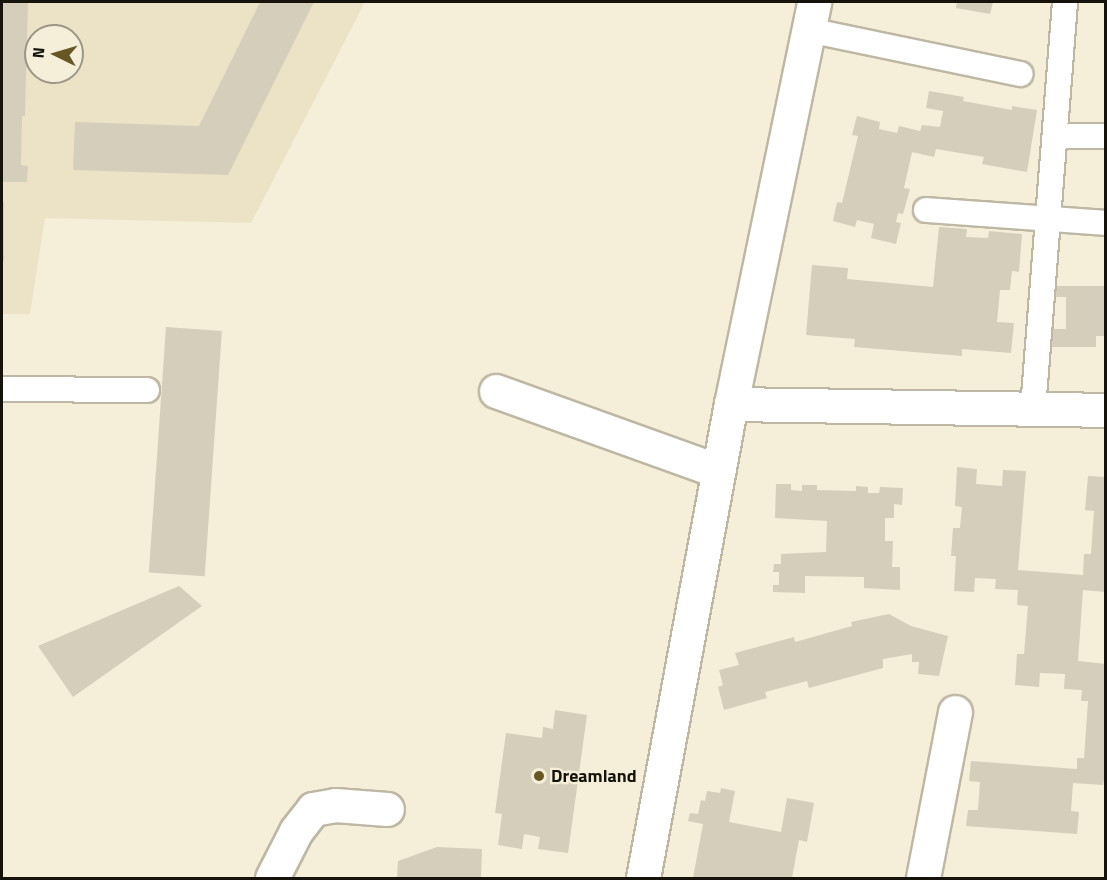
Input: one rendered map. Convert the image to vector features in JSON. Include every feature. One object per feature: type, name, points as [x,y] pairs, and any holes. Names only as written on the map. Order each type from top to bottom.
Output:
[{"type":"street","points":[[643,879],[731,404],[811,16]]},
{"type":"street","points":[[496,391],[718,471]]},
{"type":"street","points":[[731,404],[1106,410]]},
{"type":"street","points":[[923,879],[955,712]]},
{"type":"street","points":[[272,879],[296,831],[313,809],[335,805],[387,808]]},
{"type":"lane","points":[[1033,409],[1065,2]]},
{"type":"lane","points":[[811,16],[1020,74]]},
{"type":"lane","points":[[1054,136],[1106,136]]},
{"type":"lane","points":[[926,210],[1106,224]]},
{"type":"lane","points":[[2,389],[147,390]]},
{"type":"shaded area","points":[[2,2],[365,2],[251,223],[45,218],[30,314],[2,314]]},
{"type":"building","points":[[2,2],[28,2],[27,24],[24,24],[24,84],[26,84],[25,116],[22,116],[21,165],[28,166],[27,182],[2,182]]},
{"type":"building","points":[[260,2],[314,2],[228,175],[73,170],[75,122],[199,126]]},
{"type":"building","points":[[957,2],[993,2],[990,14],[956,8]]},
{"type":"building","points":[[929,91],[964,97],[963,101],[1012,110],[1012,106],[1037,110],[1027,172],[982,164],[984,157],[936,149],[934,157],[912,152],[904,188],[910,189],[903,214],[898,213],[896,222],[901,223],[896,244],[871,238],[874,224],[857,220],[855,227],[833,221],[837,202],[842,203],[858,136],[852,135],[857,116],[880,122],[879,129],[897,133],[899,126],[920,131],[922,125],[940,127],[943,111],[926,108]]},
{"type":"building","points":[[2,202],[4,202],[4,261],[2,261]]},
{"type":"building","points":[[939,227],[967,229],[966,237],[988,238],[989,231],[1022,234],[1019,272],[1012,271],[1010,290],[1000,290],[997,322],[1014,323],[1011,353],[962,349],[962,356],[854,347],[855,339],[806,335],[812,265],[848,268],[847,279],[933,287]]},
{"type":"building","points":[[1053,286],[1106,286],[1106,336],[1096,336],[1096,347],[1052,347],[1053,329],[1066,329],[1066,297],[1053,297]]},
{"type":"building","points":[[166,327],[222,331],[205,576],[149,572]]},
{"type":"building","points":[[957,467],[977,469],[976,484],[1002,486],[1003,470],[1026,471],[1018,570],[1083,575],[1084,554],[1091,554],[1094,511],[1085,510],[1088,476],[1105,477],[1106,592],[1083,590],[1078,661],[1106,664],[1106,770],[1103,785],[1073,783],[1071,811],[1079,812],[1077,834],[966,826],[968,810],[978,810],[980,782],[969,781],[971,761],[1077,769],[1077,758],[1084,758],[1088,701],[1081,701],[1082,690],[1064,689],[1065,674],[1040,673],[1039,687],[1015,685],[1017,654],[1024,654],[1028,606],[1017,605],[1018,590],[995,589],[996,579],[975,578],[974,592],[954,591],[956,556],[951,556],[953,528],[960,528],[962,507],[955,506]]},
{"type":"building","points":[[776,484],[791,484],[791,490],[802,491],[802,485],[817,485],[817,490],[856,491],[856,486],[868,487],[868,493],[879,493],[880,487],[903,488],[902,505],[894,504],[894,518],[885,518],[885,541],[893,541],[892,567],[900,567],[900,590],[864,588],[864,577],[805,576],[805,593],[773,592],[773,585],[779,585],[779,572],[773,572],[774,564],[781,564],[781,554],[826,552],[827,521],[775,518]]},
{"type":"building","points":[[179,586],[202,606],[73,697],[38,646]]},
{"type":"building","points":[[889,614],[911,626],[948,636],[939,676],[918,674],[919,662],[912,662],[912,654],[883,659],[883,668],[809,688],[807,681],[765,692],[767,698],[724,710],[718,687],[723,685],[719,670],[739,665],[735,653],[794,637],[795,642],[852,626],[851,622]]},
{"type":"building","name":"Dreamland","points":[[555,710],[587,715],[568,853],[538,849],[540,837],[524,834],[522,849],[498,845],[502,814],[495,813],[506,733],[542,738],[543,727],[553,729]]},
{"type":"building","points":[[721,788],[735,791],[729,822],[781,832],[787,798],[814,803],[807,842],[799,840],[792,878],[693,878],[703,824],[688,821],[690,813],[698,814],[701,800],[705,801],[707,791],[720,793]]},
{"type":"building","points":[[437,847],[482,849],[481,878],[397,878],[398,861]]},
{"type":"place","name":"Dreamland","points":[[539,776]]}]
